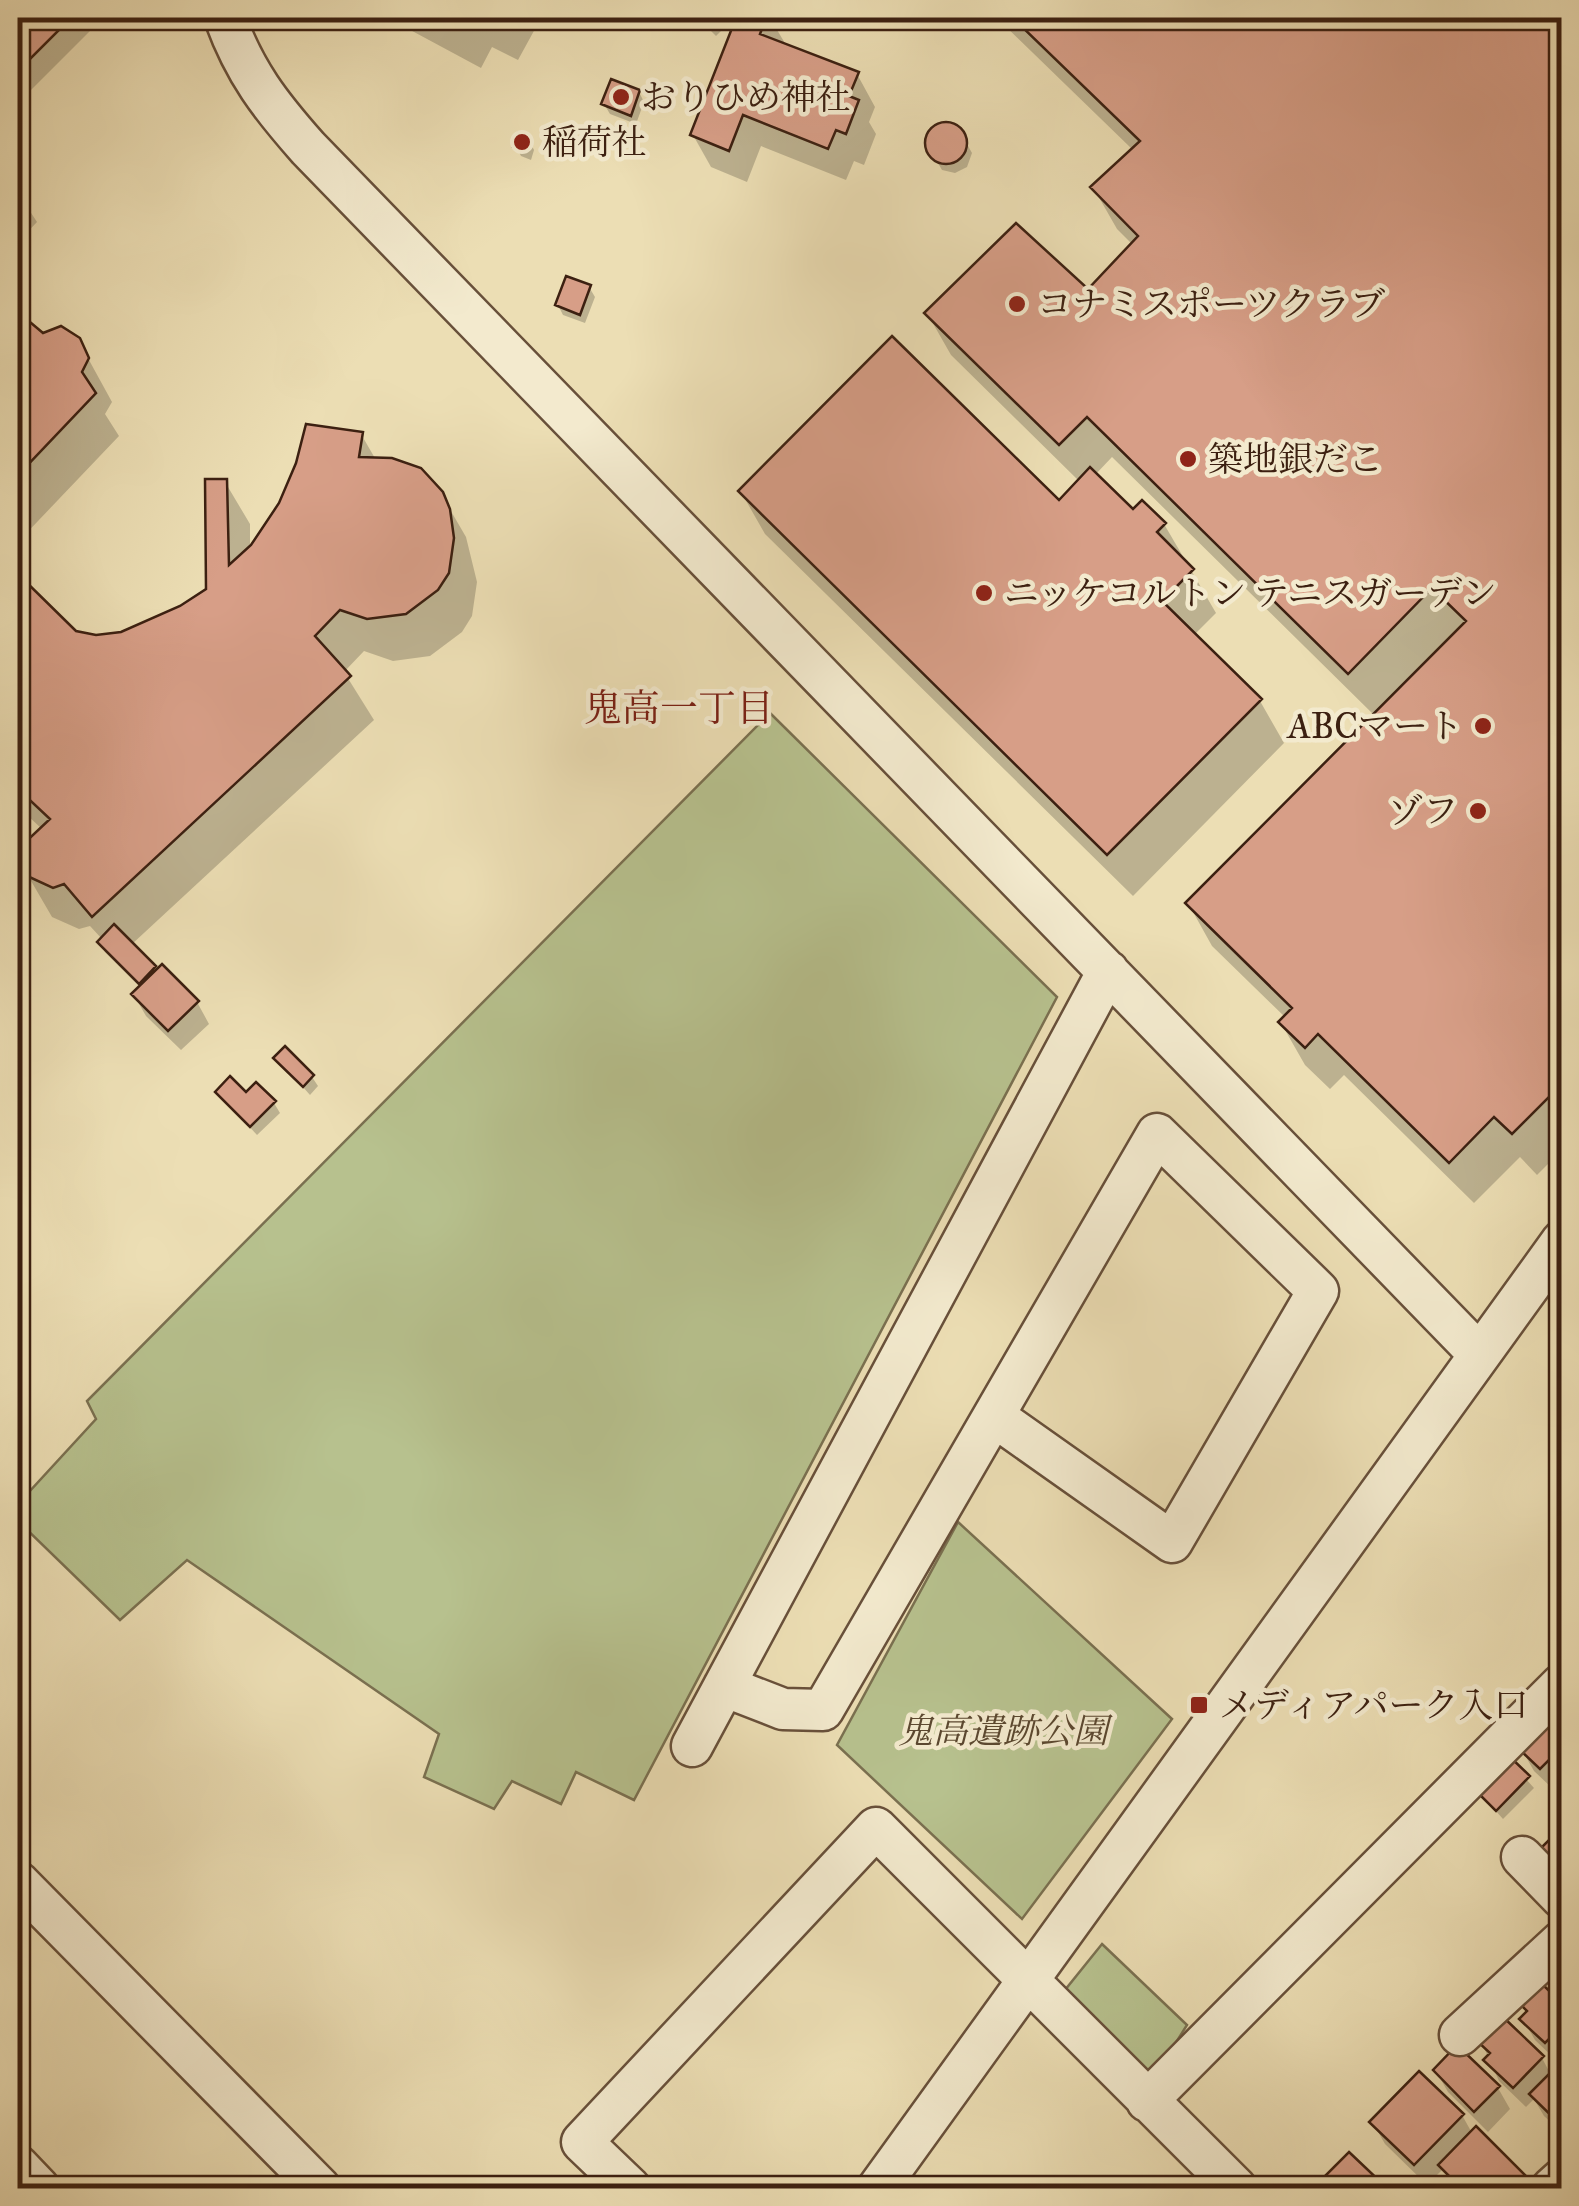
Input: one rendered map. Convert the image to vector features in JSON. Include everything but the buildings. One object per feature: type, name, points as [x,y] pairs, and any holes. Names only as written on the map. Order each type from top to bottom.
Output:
[{"type":"street","points":[[226,18],[239,57],[274,110],[308,148],[1478,1353]]},
{"type":"street","points":[[692,1746],[1108,971]]},
{"type":"street","points":[[724,1686],[783,1709],[823,1710],[1157,1134],[1318,1291],[1172,1542],[995,1417]]},
{"type":"street","points":[[878,2188],[1562,1241]]},
{"type":"street","points":[[1146,2101],[1562,1684]]},
{"type":"street","points":[[630,2188],[582,2142],[876,1828],[1236,2188]]},
{"type":"street","points":[[1522,1857],[1562,1898]]},
{"type":"street","points":[[18,1882],[314,2186]]},
{"type":"street","points":[[1460,2034],[1562,1942]]},
{"type":"street","points":[[18,2166],[39,2188]]},
{"type":"street","points":[[1552,2188],[1562,2179]]},
{"type":"green space","points":[[770,713],[1057,997],[634,1800],[576,1772],[561,1804],[512,1781],[494,1809],[424,1777],[439,1734],[187,1560],[120,1620],[18,1521],[18,1504],[96,1419],[87,1401]]},
{"type":"green space","name":"鬼高遺跡公園","points":[[958,1522],[1172,1719],[1022,1919],[837,1745]]},
{"type":"green space","points":[[1102,1944],[1187,2025],[1151,2082],[1061,1995]]},
{"type":"place","name":"おりひめ神社","points":[[621,97]]},
{"type":"place","name":"稲荷社","points":[[522,142]]},
{"type":"place","name":"コナミスポーツクラブ","points":[[1017,304]]},
{"type":"place","name":"築地銀だこ","points":[[1188,459]]},
{"type":"place","name":"ニッケコルトン テニスガーデン","points":[[984,593]]},
{"type":"place","name":"ABCマート","points":[[1483,726]]},
{"type":"place","name":"ゾフ","points":[[1478,811]]},
{"type":"place","name":"メディアパーク入口","points":[[1199,1705]]},
{"type":"district","name":"鬼高一丁目","points":[[679,708]]}]
